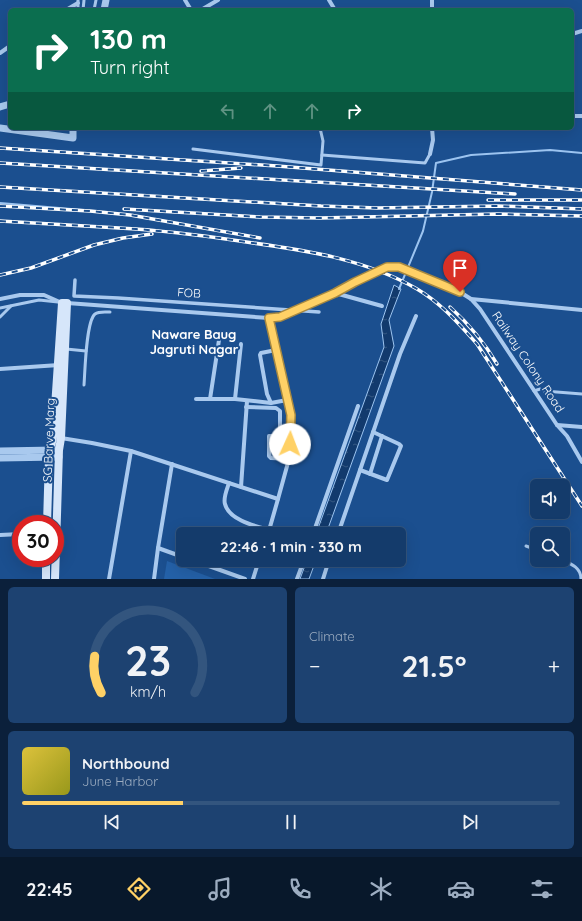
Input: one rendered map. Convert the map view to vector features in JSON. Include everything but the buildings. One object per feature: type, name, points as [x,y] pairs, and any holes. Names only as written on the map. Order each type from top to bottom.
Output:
[{"type":"main road","name":"SG Barve Marg","points":[[58,515],[59,454],[61,438],[61,365],[65,349],[64,303]]},
{"type":"main road","points":[[48,515],[50,453],[61,365],[64,303]]},
{"type":"main road","points":[[49,496],[59,497]]},
{"type":"main road","points":[[46,567],[46,579]]},
{"type":"main road","name":"SG Barve Marg","points":[[55,567],[55,579]]},
{"type":"street","points":[[204,8],[218,0]]},
{"type":"street","points":[[69,8],[78,1]]},
{"type":"street","points":[[15,130],[73,138],[73,130]]},
{"type":"street","points":[[430,154],[433,140],[432,130]]},
{"type":"street","name":"Railway Colony Road","points":[[0,299],[20,295],[44,296],[64,303],[269,318],[280,317],[335,293],[387,267],[399,267],[460,292],[471,299],[480,308],[582,462]]},
{"type":"street","name":"FOB","points":[[75,280],[74,296],[319,312]]},
{"type":"street","points":[[335,293],[382,306]]},
{"type":"street","points":[[471,299],[582,310]]},
{"type":"street","points":[[340,527],[400,354],[416,316]]},
{"type":"street","points":[[269,318],[291,415],[289,459],[270,527]]},
{"type":"street","points":[[210,399],[220,340]]},
{"type":"street","points":[[235,400],[241,344]]},
{"type":"street","points":[[271,403],[267,394],[260,355],[262,353],[276,350]]},
{"type":"street","points":[[0,369],[61,365]]},
{"type":"street","points":[[196,398],[271,403],[287,400]]},
{"type":"street","points":[[241,487],[246,402]]},
{"type":"street","points":[[315,527],[358,406]]},
{"type":"street","points":[[246,407],[276,408],[279,410],[281,415],[280,458]]},
{"type":"street","points":[[557,425],[582,427]]},
{"type":"street","points":[[360,470],[387,480],[401,446],[373,432]]},
{"type":"street","points":[[281,436],[270,435],[268,438],[269,457],[289,459]]},
{"type":"street","points":[[370,474],[382,436]]},
{"type":"street","points":[[61,438],[92,442],[131,451],[278,499]]},
{"type":"street","points":[[0,451],[59,454]]},
{"type":"street","points":[[109,579],[131,451]]},
{"type":"street","points":[[0,458],[50,453]]},
{"type":"street","points":[[366,453],[376,456]]},
{"type":"street","points":[[154,579],[172,464]]},
{"type":"street","points":[[229,483],[224,501],[229,512],[255,527]]},
{"type":"street","points":[[0,535],[12,534]]},
{"type":"street","points":[[158,548],[176,554]]},
{"type":"street","points":[[212,567],[245,579]]},
{"type":"street","points":[[253,579],[257,567]]},
{"type":"street","points":[[297,579],[301,567]]},
{"type":"street","points":[[323,579],[327,567]]},
{"type":"lane","points":[[194,149],[321,165],[322,141],[320,130]]},
{"type":"lane","points":[[322,155],[425,163],[430,154]]},
{"type":"lane","points":[[0,308],[39,300],[64,303]]},
{"type":"lane","points":[[0,317],[11,306]]},
{"type":"lane","points":[[84,385],[86,351],[93,316],[98,313],[110,312]]},
{"type":"lane","points":[[65,349],[86,351]]},
{"type":"lane","points":[[534,391],[540,389],[544,391],[582,394]]},
{"type":"lane","points":[[526,546],[530,547]]},
{"type":"lane","points":[[570,563],[578,568],[581,579]]},
{"type":"shaded area","points":[[167,561],[176,564],[176,567],[183,567],[215,579],[164,579]]},
{"type":"water","points":[[394,285],[401,289],[389,320],[394,346],[329,527],[319,527],[384,347],[381,324]]},
{"type":"water","points":[[304,567],[313,567],[309,579],[300,579]]},
{"type":"waterway","points":[[399,289],[423,231],[432,192],[436,163],[471,155],[550,150],[582,153]]},
{"type":"waterway","points":[[0,203],[83,210]]},
{"type":"railway","points":[[0,148],[277,166],[582,190]]},
{"type":"railway","points":[[0,163],[515,194]]},
{"type":"railway","points":[[201,171],[241,168]]},
{"type":"railway","points":[[0,187],[321,206],[377,208],[498,206],[582,209]]},
{"type":"railway","points":[[488,200],[582,200]]},
{"type":"railway","points":[[0,206],[90,211],[130,215],[260,238]]},
{"type":"railway","points":[[124,209],[260,217],[320,218],[497,214],[582,216]]},
{"type":"railway","points":[[0,221],[180,233],[296,249],[338,258],[398,279],[417,289],[434,301],[449,314],[477,344],[582,506]]},
{"type":"railway","points":[[0,275],[31,268],[94,245],[123,238],[152,234]]},
{"type":"railway","points":[[450,307],[476,334],[497,364]]},
{"type":"district","name":"Naware Baug Jagruti Nagar","points":[[194,342]]},
{"type":"route","points":[[290,444],[291,415],[269,318],[280,317],[335,293],[380,270],[392,266],[399,267],[460,292]]}]
